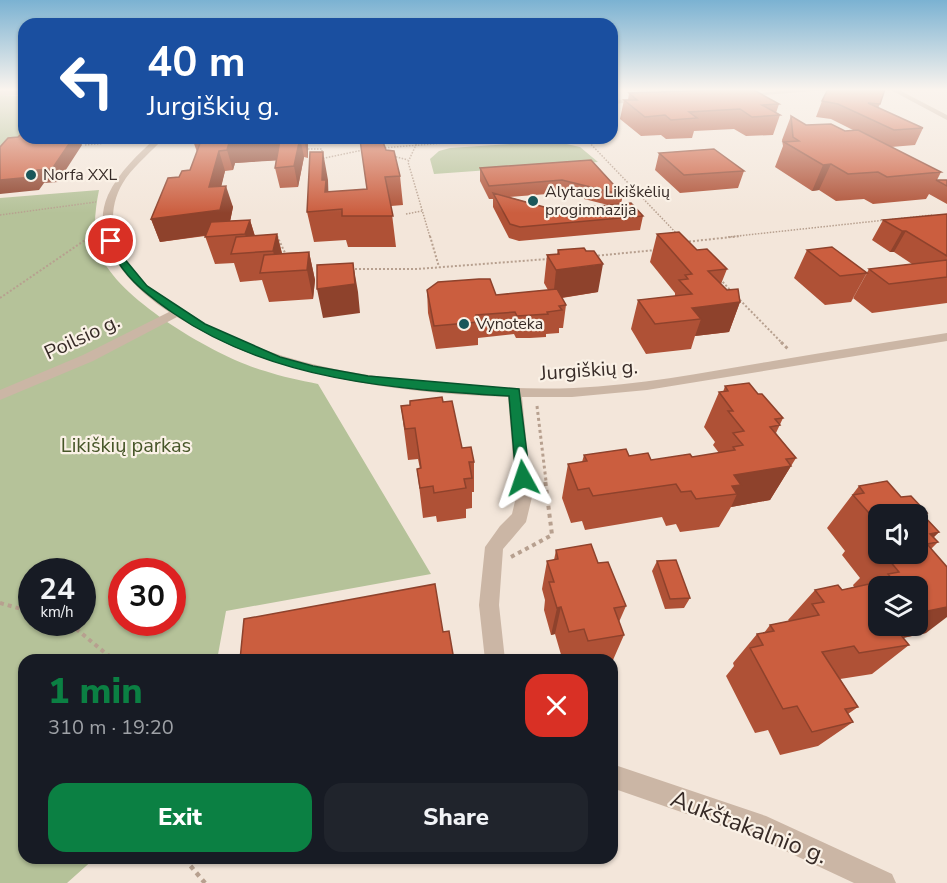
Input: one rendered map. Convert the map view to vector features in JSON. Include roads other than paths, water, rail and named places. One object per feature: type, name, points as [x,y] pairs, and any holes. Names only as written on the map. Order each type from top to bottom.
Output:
[{"type":"street","name":"Jurgiškių g.","points":[[153,144],[125,172],[113,190],[108,224],[111,241],[118,258],[144,288],[201,327],[276,360],[312,370],[417,386],[515,392],[596,391],[651,385],[947,337]]},
{"type":"street","name":"Poilsio g.","points":[[0,395],[88,358],[178,312]]},
{"type":"street","points":[[494,654],[489,605],[494,547],[520,517],[524,497],[515,392]]},
{"type":"street","name":"Aukštakalnio g.","points":[[618,778],[766,829],[883,883]]},
{"type":"place","name":"Norfa XXL","points":[[31,175]]},
{"type":"place","name":"Alytaus Likiškėlių progimnazija","points":[[533,201]]},
{"type":"place","name":"Vynoteka","points":[[464,324]]},
{"type":"park label","name":"Likiškių parkas","points":[[126,445]]}]
